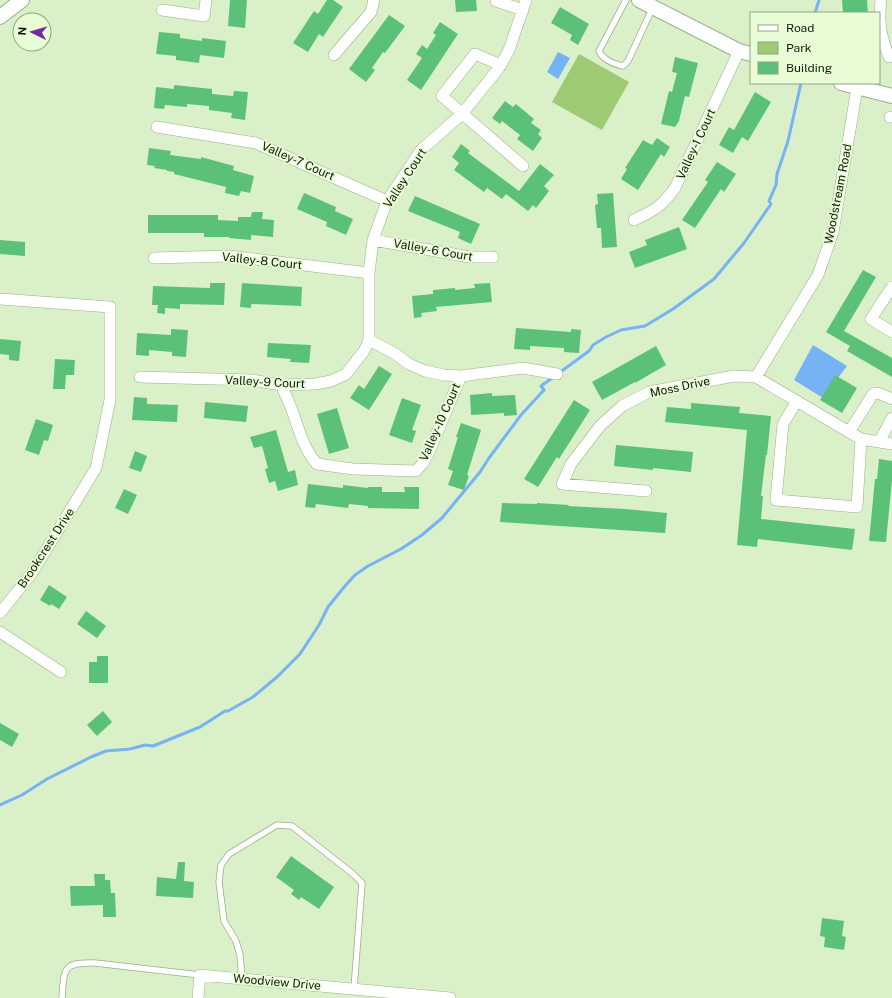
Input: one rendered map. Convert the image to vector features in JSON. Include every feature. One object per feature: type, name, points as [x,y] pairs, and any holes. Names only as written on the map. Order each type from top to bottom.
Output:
[{"type":"street","points":[[162,10],[204,16],[206,0]]},
{"type":"street","points":[[334,55],[371,12],[374,0]]},
{"type":"street","points":[[496,0],[524,5]]},
{"type":"street","points":[[639,0],[745,53]]},
{"type":"street","points":[[879,12],[881,0]]},
{"type":"street","points":[[0,17],[14,3]]},
{"type":"street","name":"Valley Court","points":[[369,340],[369,273],[373,240],[387,201],[422,150],[462,114],[501,65],[509,50],[524,5]]},
{"type":"street","points":[[880,22],[882,39],[889,57]]},
{"type":"street","name":"Valley-1 Court","points":[[634,220],[655,210],[666,200],[675,188],[745,53]]},
{"type":"street","points":[[501,65],[475,54],[442,96],[523,166]]},
{"type":"street","points":[[844,84],[892,96]]},
{"type":"street","name":"Woodstream Road","points":[[756,378],[821,268],[833,232],[858,88]]},
{"type":"street","name":"Valley-7 Court","points":[[157,127],[256,143],[387,201]]},
{"type":"street","name":"Valley-6 Court","points":[[373,240],[470,257],[493,257]]},
{"type":"street","name":"Valley-8 Court","points":[[154,258],[229,256],[369,273]]},
{"type":"street","points":[[892,287],[871,319],[892,332]]},
{"type":"street","name":"Brookcrest Drive","points":[[0,299],[110,307],[110,400],[96,468],[32,572],[0,613]]},
{"type":"street","name":"Valley-10 Court","points":[[369,340],[409,364],[425,371],[444,375],[461,376],[523,368],[557,374]]},
{"type":"street","name":"Valley-9 Court","points":[[140,377],[252,380],[281,385],[315,384],[346,374],[364,351],[369,340]]},
{"type":"street","name":"Valley-10 Court","points":[[281,385],[309,455],[317,464],[353,469],[416,471],[423,463],[429,452],[461,376]]},
{"type":"street","name":"Moss Drive","points":[[646,491],[562,484],[571,464],[600,426],[622,406],[649,392],[734,376],[756,378]]},
{"type":"street","points":[[756,378],[862,439],[892,444]]},
{"type":"street","points":[[849,432],[873,394],[878,393],[892,399]]},
{"type":"street","points":[[797,401],[783,424],[776,500],[857,507],[862,439]]},
{"type":"street","points":[[879,442],[892,418]]},
{"type":"street","points":[[0,632],[61,672]]},
{"type":"street","points":[[198,998],[200,975]]},
{"type":"street","name":"Woodview Drive","points":[[200,975],[450,998]]},
{"type":"lane","points":[[626,0],[599,51],[601,56],[623,66],[628,61],[653,7]]},
{"type":"lane","points":[[242,979],[240,955],[236,941],[224,921],[219,882],[221,866],[229,854],[277,825],[292,826],[353,874],[362,883],[354,989]]},
{"type":"lane","points":[[62,998],[63,975],[68,968],[78,962],[200,975]]},
{"type":"green space","points":[[579,54],[629,82],[602,130],[552,102]]},
{"type":"water","points":[[558,52],[570,58],[558,79],[547,72]]},
{"type":"water","points":[[813,345],[847,366],[823,398],[794,380]]},
{"type":"building","points":[[230,0],[247,0],[245,28],[228,26]]},
{"type":"building","points":[[327,0],[333,0],[343,7],[323,37],[319,34],[308,52],[293,43],[314,11],[318,14]]},
{"type":"building","points":[[455,0],[476,0],[477,11],[456,12]]},
{"type":"building","points":[[842,0],[867,0],[868,12],[843,12]]},
{"type":"building","points":[[560,7],[589,24],[578,45],[570,40],[572,35],[551,23]]},
{"type":"building","points":[[389,15],[405,26],[385,53],[383,52],[372,68],[375,70],[366,82],[349,69]]},
{"type":"building","points":[[440,22],[458,34],[421,90],[407,80],[422,58],[416,54],[422,45],[427,49],[436,35],[433,33]]},
{"type":"building","points":[[159,32],[180,34],[180,38],[202,41],[202,38],[226,41],[224,58],[200,55],[199,63],[176,60],[176,56],[156,54]]},
{"type":"building","points":[[675,57],[698,63],[689,97],[685,96],[679,121],[675,127],[661,124],[669,91],[672,92],[677,73],[672,72]]},
{"type":"building","points":[[174,85],[212,89],[212,94],[233,96],[234,91],[248,92],[245,120],[231,118],[232,113],[209,110],[209,106],[187,104],[187,107],[165,105],[164,109],[154,108],[156,87],[174,89]]},
{"type":"building","points":[[755,92],[771,102],[748,141],[742,137],[733,153],[719,145],[729,127],[734,130]]},
{"type":"building","points":[[505,101],[513,107],[516,104],[534,119],[531,123],[541,130],[538,134],[542,138],[533,151],[517,139],[520,135],[502,121],[500,124],[492,118]]},
{"type":"building","points":[[657,138],[670,147],[664,157],[661,154],[638,190],[621,179],[627,169],[625,168],[643,140],[652,145]]},
{"type":"building","points":[[461,144],[470,151],[468,153],[519,191],[540,164],[554,175],[544,186],[549,191],[536,208],[533,205],[528,211],[506,194],[502,199],[487,188],[484,192],[454,170],[459,163],[452,157]]},
{"type":"building","points":[[149,148],[171,151],[170,155],[201,159],[201,157],[234,166],[233,170],[254,176],[250,193],[241,191],[239,196],[225,193],[226,187],[174,174],[174,172],[147,165]]},
{"type":"building","points":[[717,162],[736,174],[724,192],[721,189],[695,228],[682,220],[708,182],[705,180]]},
{"type":"building","points":[[304,193],[336,207],[335,211],[353,219],[346,235],[326,226],[327,222],[297,209]]},
{"type":"building","points":[[613,193],[617,247],[602,248],[601,228],[597,228],[595,205],[598,204],[597,194]]},
{"type":"building","points":[[415,196],[480,224],[471,244],[458,238],[460,232],[408,211]]},
{"type":"building","points":[[252,212],[263,212],[262,219],[274,220],[273,237],[251,235],[251,240],[229,237],[204,237],[204,233],[148,233],[148,215],[218,215],[218,220],[238,221],[238,217],[251,217]]},
{"type":"building","points":[[679,227],[687,249],[635,268],[629,252],[647,245],[645,240]]},
{"type":"building","points":[[0,240],[25,242],[25,256],[0,254]]},
{"type":"building","points":[[863,270],[876,277],[844,331],[892,358],[892,377],[847,351],[850,346],[826,332]]},
{"type":"building","points":[[210,283],[225,283],[224,305],[180,304],[180,309],[165,308],[165,314],[157,313],[158,305],[152,305],[153,286],[210,288]]},
{"type":"building","points":[[242,283],[302,287],[301,306],[251,304],[251,308],[240,307]]},
{"type":"building","points":[[490,283],[492,302],[436,307],[437,311],[421,313],[422,317],[414,318],[412,296],[433,294],[433,290],[475,288],[474,284]]},
{"type":"building","points":[[516,328],[571,332],[571,329],[581,330],[579,353],[564,352],[564,348],[530,346],[530,350],[514,349]]},
{"type":"building","points":[[171,329],[188,330],[186,357],[172,356],[172,352],[149,350],[149,356],[136,355],[137,333],[171,335]]},
{"type":"building","points":[[0,339],[21,341],[19,361],[9,360],[9,355],[0,354]]},
{"type":"building","points":[[268,343],[311,345],[309,363],[290,362],[291,359],[267,357]]},
{"type":"building","points":[[656,346],[666,365],[602,400],[592,382]]},
{"type":"building","points":[[55,359],[75,360],[74,375],[66,375],[65,389],[53,389]]},
{"type":"building","points":[[379,366],[392,374],[369,410],[350,398],[359,385],[364,389]]},
{"type":"building","points":[[835,375],[857,388],[842,413],[820,400]]},
{"type":"building","points":[[492,393],[492,396],[515,395],[517,415],[504,416],[504,413],[471,415],[470,395]]},
{"type":"building","points":[[134,397],[147,398],[147,404],[178,405],[177,422],[132,420]]},
{"type":"building","points":[[402,398],[421,405],[412,430],[416,431],[412,443],[389,435]]},
{"type":"building","points":[[574,400],[590,410],[559,459],[557,457],[538,487],[524,479]]},
{"type":"building","points":[[205,402],[248,406],[246,422],[204,418]]},
{"type":"building","points":[[691,403],[740,407],[739,413],[771,416],[761,496],[763,496],[761,519],[855,529],[852,550],[758,539],[757,547],[737,545],[747,430],[665,422],[667,407],[691,409]]},
{"type":"building","points":[[337,408],[349,448],[329,454],[317,414]]},
{"type":"building","points":[[36,419],[53,425],[48,441],[44,440],[39,455],[25,450]]},
{"type":"building","points":[[461,423],[481,430],[467,475],[469,476],[464,490],[448,485],[453,471],[448,469]]},
{"type":"building","points":[[276,430],[288,472],[295,470],[298,485],[278,491],[275,481],[269,483],[265,469],[268,468],[262,446],[254,448],[250,437]]},
{"type":"building","points":[[616,445],[693,452],[691,472],[614,466]]},
{"type":"building","points":[[135,451],[147,456],[141,472],[129,468]]},
{"type":"building","points":[[879,459],[892,461],[892,480],[886,542],[869,541],[875,479],[877,479]]},
{"type":"building","points":[[308,484],[343,488],[343,485],[368,488],[382,487],[382,492],[405,492],[404,487],[419,487],[419,509],[368,508],[368,506],[349,504],[348,508],[316,504],[315,508],[305,507]]},
{"type":"building","points":[[124,489],[137,495],[128,514],[115,508]]},
{"type":"building","points":[[502,503],[537,503],[667,513],[665,533],[500,522]]},
{"type":"building","points":[[49,585],[67,597],[59,609],[40,600]]},
{"type":"building","points":[[86,611],[106,626],[97,638],[77,624]]},
{"type":"building","points":[[97,656],[108,656],[108,683],[89,683],[89,662],[97,662]]},
{"type":"building","points":[[103,711],[112,722],[97,736],[87,725]]},
{"type":"building","points":[[0,723],[19,734],[12,747],[0,740]]},
{"type":"building","points":[[291,856],[334,887],[319,909],[301,897],[299,900],[291,894],[294,890],[276,877]]},
{"type":"building","points":[[178,862],[185,862],[184,881],[194,882],[193,898],[156,896],[157,877],[176,879]]},
{"type":"building","points":[[94,874],[105,874],[105,880],[110,880],[111,893],[115,893],[116,917],[103,917],[103,905],[71,906],[70,886],[95,886]]},
{"type":"building","points":[[822,918],[844,921],[842,936],[846,937],[844,950],[824,947],[825,937],[820,936]]},
{"type":"waterway","points":[[815,12],[819,0]]},
{"type":"waterway","points":[[559,373],[589,351],[593,345],[606,337],[621,330],[645,326],[673,309],[714,279],[744,243],[771,204],[769,201],[776,185],[777,174],[788,141],[801,84]]},
{"type":"waterway","points":[[0,805],[22,795],[47,779],[91,757],[106,751],[130,749],[145,745],[153,746],[200,727],[225,711],[228,711],[253,697],[277,677],[300,654],[319,625],[328,607],[355,575],[368,566],[401,549],[422,535],[442,518],[480,472],[521,415],[544,390],[541,386],[555,376]]}]
